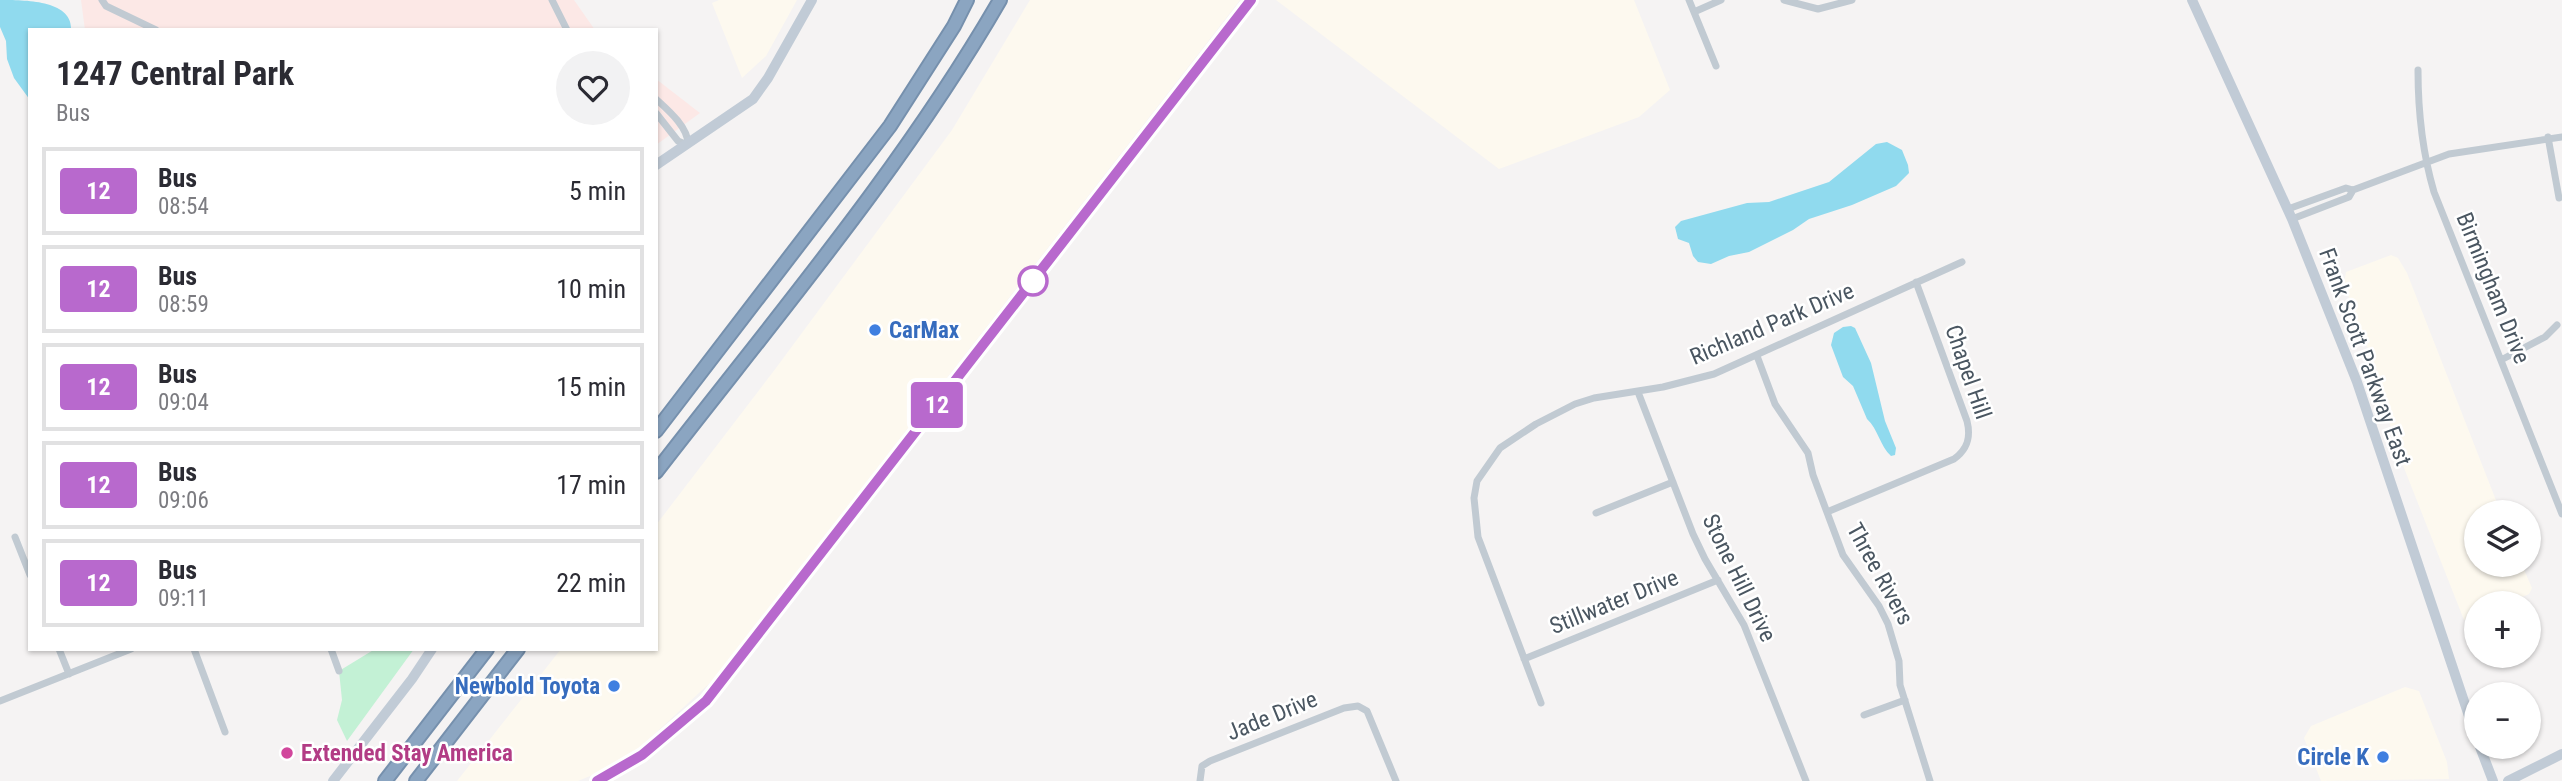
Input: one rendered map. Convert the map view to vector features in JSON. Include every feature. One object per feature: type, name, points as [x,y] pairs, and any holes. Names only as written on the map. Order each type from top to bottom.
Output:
[{"type":"highway","points":[[658,428],[883,135],[947,37],[967,0]]},
{"type":"highway","points":[[658,468],[885,175],[955,74],[1000,0]]},
{"type":"highway","points":[[385,781],[485,651]]},
{"type":"highway","points":[[416,781],[516,651]]},
{"type":"street","points":[[102,0],[106,6],[152,28]]},
{"type":"street","points":[[552,0],[566,28]]},
{"type":"street","points":[[658,164],[739,110],[760,90],[812,0]]},
{"type":"street","points":[[597,781],[642,755],[706,701],[1251,0]]},
{"type":"street","points":[[1689,0],[1716,66]]},
{"type":"street","points":[[1694,12],[1721,0]]},
{"type":"street","points":[[1784,0],[1818,9],[1852,0]]},
{"type":"street","name":"Frank Scott Parkway East","points":[[2192,0],[2288,209],[2360,389],[2464,701]]},
{"type":"street","name":"Birmingham Drive","points":[[2418,70],[2418,114],[2434,192],[2562,514]]},
{"type":"street","points":[[658,101],[679,123],[688,139],[687,145]]},
{"type":"street","points":[[658,116],[678,141],[687,145]]},
{"type":"street","points":[[2288,209],[2346,188],[2353,190],[2449,154],[2562,136]]},
{"type":"street","points":[[2548,137],[2559,198]]},
{"type":"street","points":[[2292,219],[2349,197],[2353,190]]},
{"type":"street","name":"Richland Park Drive","points":[[1541,703],[1478,537],[1474,498],[1477,481],[1500,449],[1536,424],[1575,404],[1714,374],[1962,262]]},
{"type":"street","name":"Chapel Hill","points":[[1827,512],[1954,459],[1966,446],[1970,433],[1967,421],[1916,282]]},
{"type":"street","points":[[2501,360],[2545,337],[2557,325]]},
{"type":"street","name":"Three Rivers","points":[[1757,356],[1775,404],[1808,453],[1813,475],[1843,555],[1879,606],[1888,624],[1894,639],[1900,685],[1930,781]]},
{"type":"street","name":"Stone Hill Drive","points":[[1638,392],[1693,534],[1744,625],[1806,781]]},
{"type":"street","points":[[1596,513],[1673,482]]},
{"type":"street","points":[[15,537],[28,570]]},
{"type":"street","name":"Stillwater Drive","points":[[1524,659],[1718,580]]},
{"type":"street","points":[[60,651],[69,674]]},
{"type":"street","points":[[0,701],[126,651]]},
{"type":"street","points":[[195,651],[225,732]]},
{"type":"street","points":[[332,651],[340,671]]},
{"type":"street","points":[[333,781],[431,651]]},
{"type":"street","points":[[1864,715],[1905,700]]},
{"type":"street","name":"Jade Drive","points":[[1200,781],[1202,766],[1210,761],[1332,712],[1358,706],[1367,711],[1396,781]]},
{"type":"street","points":[[2508,781],[2562,754]]},
{"type":"street","points":[[2485,759],[2493,781]]},
{"type":"shaded area","points":[[81,0],[574,0],[594,28],[85,28]]},
{"type":"shaded area","points":[[719,0],[797,0],[766,56],[742,78],[712,3]]},
{"type":"shaded area","points":[[1030,0],[1240,0],[712,681],[636,751],[602,771],[578,781],[457,781],[559,651],[658,651],[658,522],[952,130]]},
{"type":"shaded area","points":[[1276,0],[1634,0],[1670,90],[1639,117],[1499,169]]},
{"type":"shaded area","points":[[658,81],[700,113],[658,144]]},
{"type":"shaded area","points":[[2391,255],[2398,258],[2407,273],[2496,500],[2464,500],[2464,577],[2527,577],[2532,588],[2530,591],[2464,591],[2464,620],[2393,440],[2382,383],[2344,283],[2346,272]]},
{"type":"shaded area","points":[[2405,687],[2419,691],[2447,762],[2449,779],[2321,781],[2304,738],[2311,726]]},
{"type":"green space","points":[[372,651],[413,651],[347,741],[337,720],[342,700],[339,671]]},
{"type":"water","points":[[0,0],[46,4],[56,7],[70,20],[71,28],[28,28],[28,97],[14,78],[0,27]]},
{"type":"water","points":[[1887,142],[1902,150],[1908,165],[1909,173],[1896,186],[1852,205],[1809,219],[1749,252],[1729,256],[1711,264],[1698,262],[1689,243],[1678,239],[1675,227],[1681,221],[1747,203],[1769,202],[1829,182],[1876,144]]},
{"type":"water","points":[[1843,327],[1855,328],[1871,363],[1885,421],[1896,448],[1895,455],[1891,456],[1887,452],[1867,419],[1853,386],[1843,377],[1831,345],[1834,333]]},
{"type":"bus line","name":"12","points":[[597,781],[665,738],[691,716],[727,676],[1251,0]]},
{"type":"place","name":"CarMax","points":[[875,330]]},
{"type":"place","name":"Newbold Toyota","points":[[614,686]]},
{"type":"place","name":"Extended Stay America","points":[[287,753]]},
{"type":"place","name":"Circle K","points":[[2383,757]]}]
